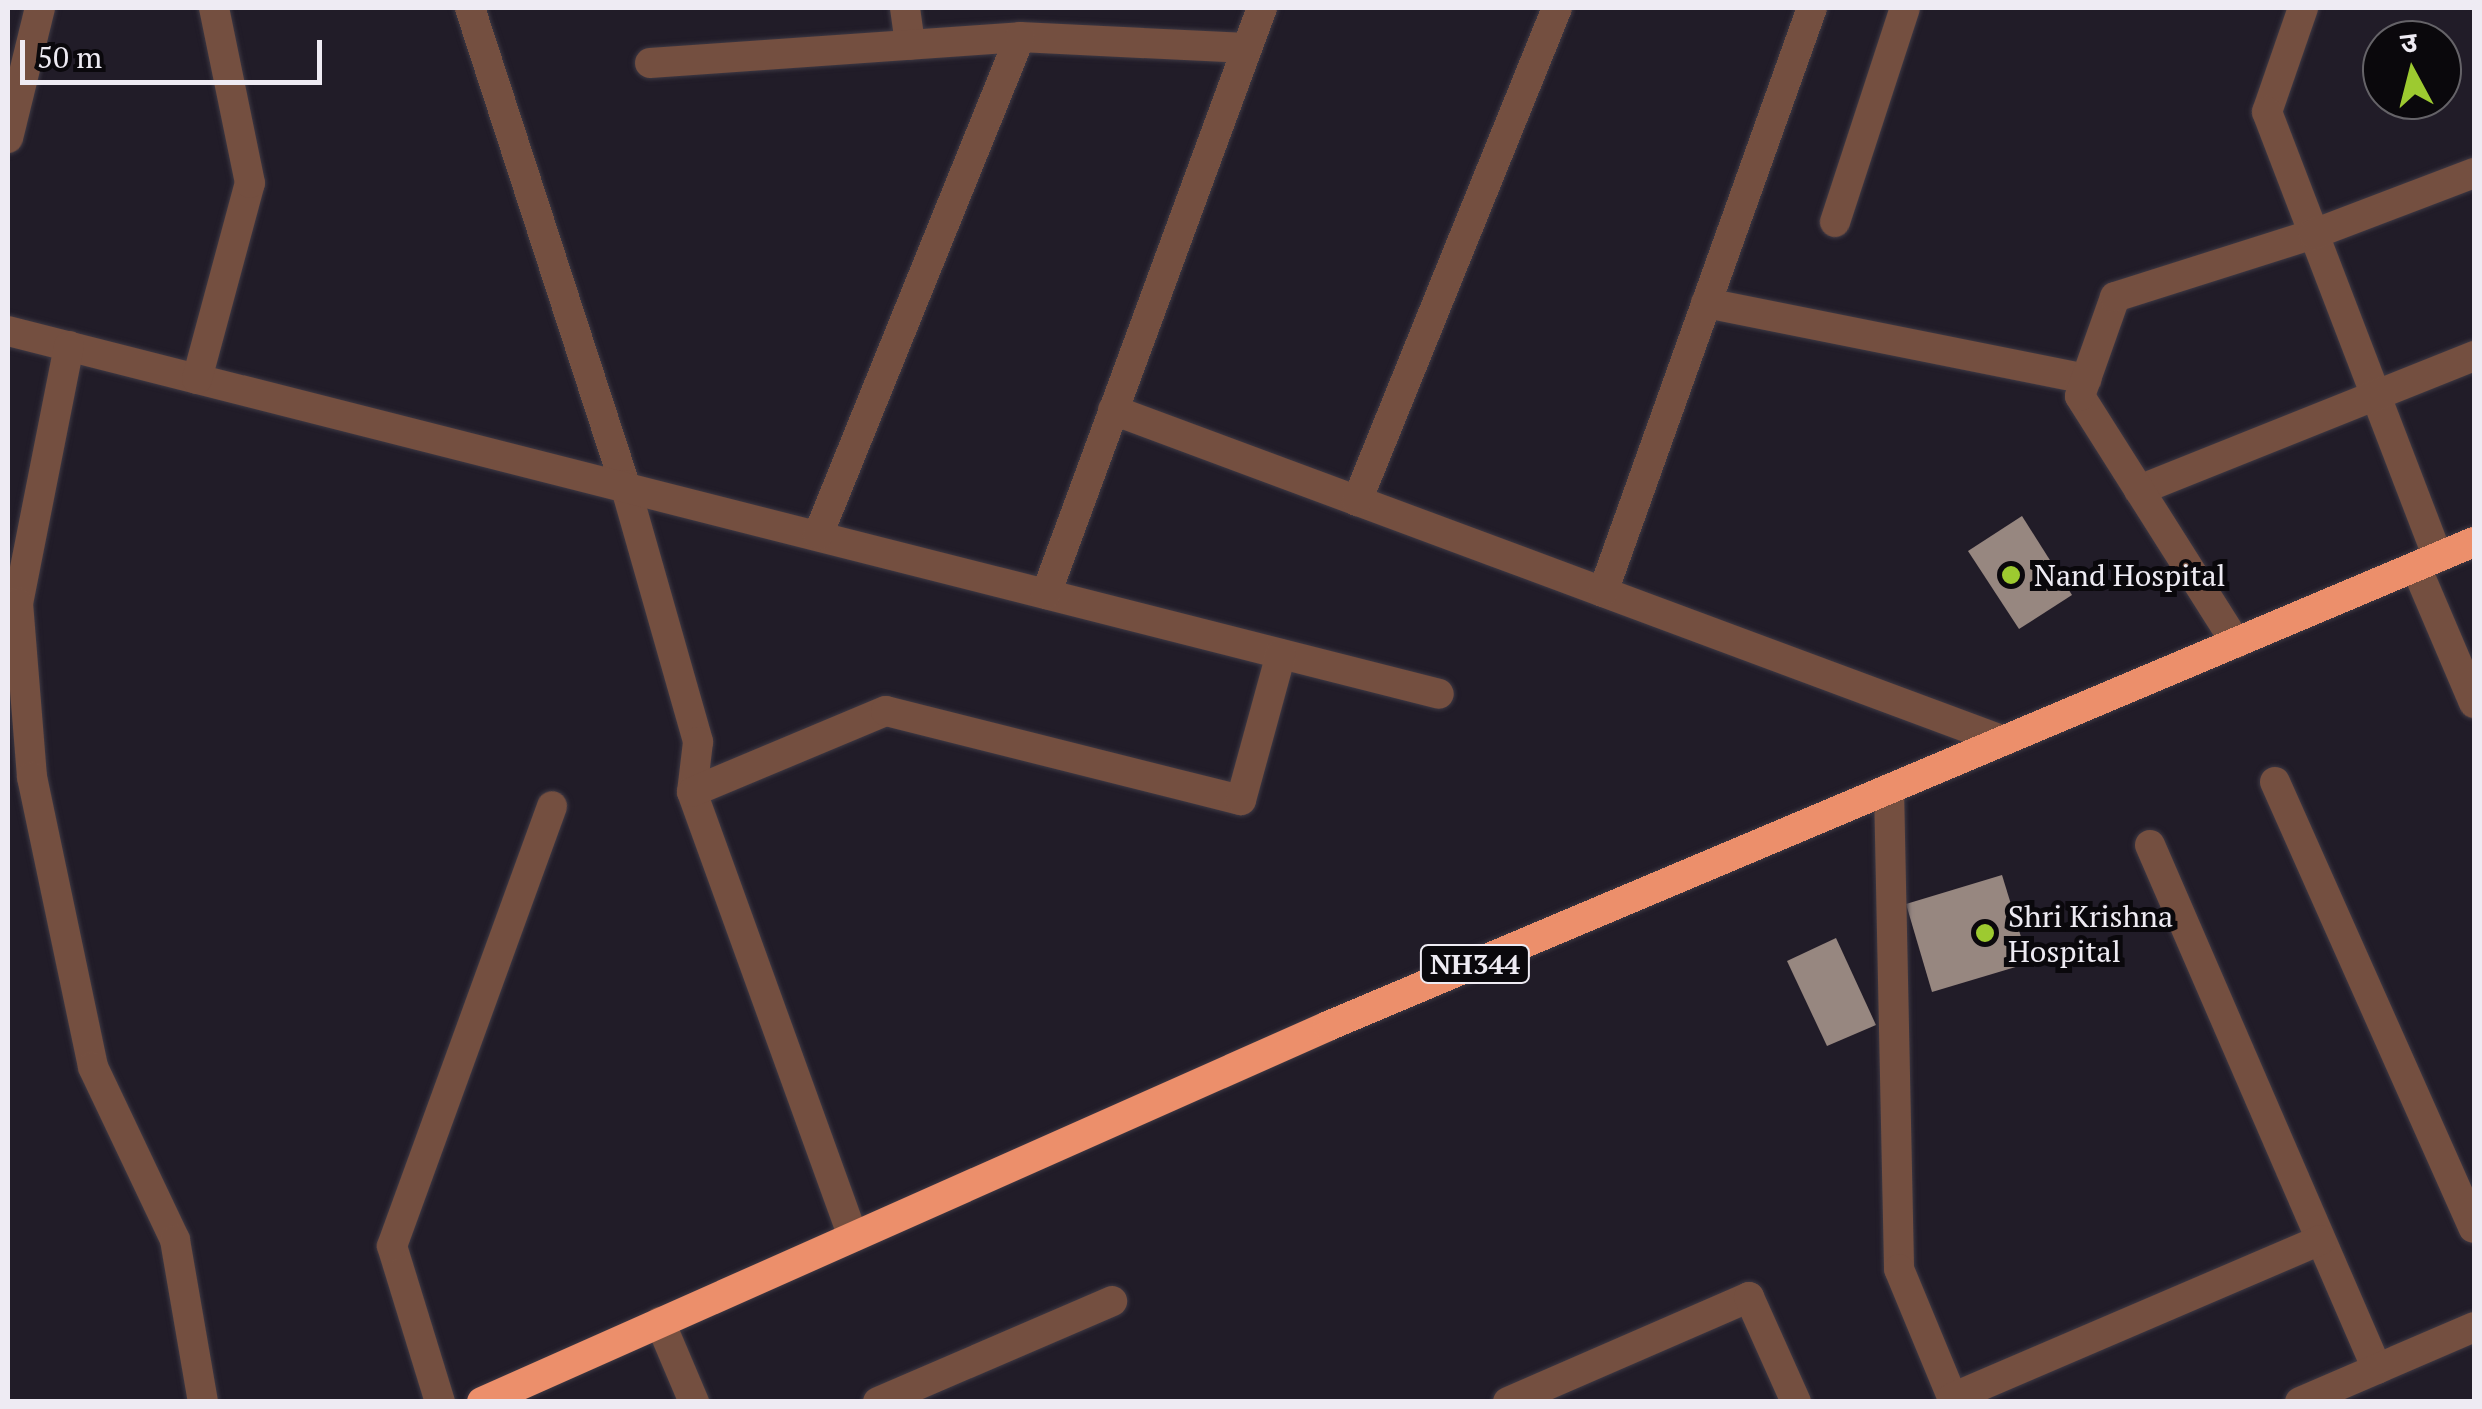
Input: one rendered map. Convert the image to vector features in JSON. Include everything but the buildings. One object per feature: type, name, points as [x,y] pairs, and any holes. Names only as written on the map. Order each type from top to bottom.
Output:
[{"type":"highway","name":"NH344","points":[[482,1402],[1328,1026],[2474,542]]},
{"type":"street","points":[[8,138],[40,8]]},
{"type":"street","points":[[197,378],[250,183],[214,8]]},
{"type":"street","points":[[470,8],[624,485],[698,742],[692,792],[852,1237]]},
{"type":"street","points":[[905,8],[910,45]]},
{"type":"street","points":[[1046,594],[1262,8]]},
{"type":"street","points":[[1357,501],[1558,8]]},
{"type":"street","points":[[1603,592],[1812,8]]},
{"type":"street","points":[[1834,222],[1905,8]]},
{"type":"street","points":[[2303,8],[2267,112],[2374,390],[2474,702]]},
{"type":"street","points":[[818,535],[1020,37]]},
{"type":"street","points":[[650,64],[1020,37],[1247,48]]},
{"type":"street","points":[[2236,642],[2080,396],[2115,297],[2314,234],[2474,174]]},
{"type":"street","points":[[1706,303],[2086,379]]},
{"type":"street","points":[[8,331],[1438,694]]},
{"type":"street","points":[[69,346],[18,603],[32,777],[93,1067],[175,1240],[204,1402]]},
{"type":"street","points":[[2139,490],[2374,390],[2474,356]]},
{"type":"street","points":[[1113,410],[2004,741]]},
{"type":"street","points":[[692,792],[886,712],[1241,800],[1281,654]]},
{"type":"street","points":[[2274,782],[2474,1228]]},
{"type":"street","points":[[1889,790],[1898,1269],[1953,1400],[2322,1240]]},
{"type":"street","points":[[440,1402],[392,1246],[552,806]]},
{"type":"street","points":[[2150,846],[2376,1368]]},
{"type":"street","points":[[1508,1402],[1566,1390],[1749,1297],[1796,1402]]},
{"type":"street","points":[[878,1402],[1112,1301]]},
{"type":"street","points":[[660,1322],[694,1402]]},
{"type":"street","points":[[2300,1402],[2474,1326]]},
{"type":"place","name":"Nand Hospital","points":[[2011,575]]},
{"type":"place","name":"Shri Krishna Hospital","points":[[1985,933]]}]
